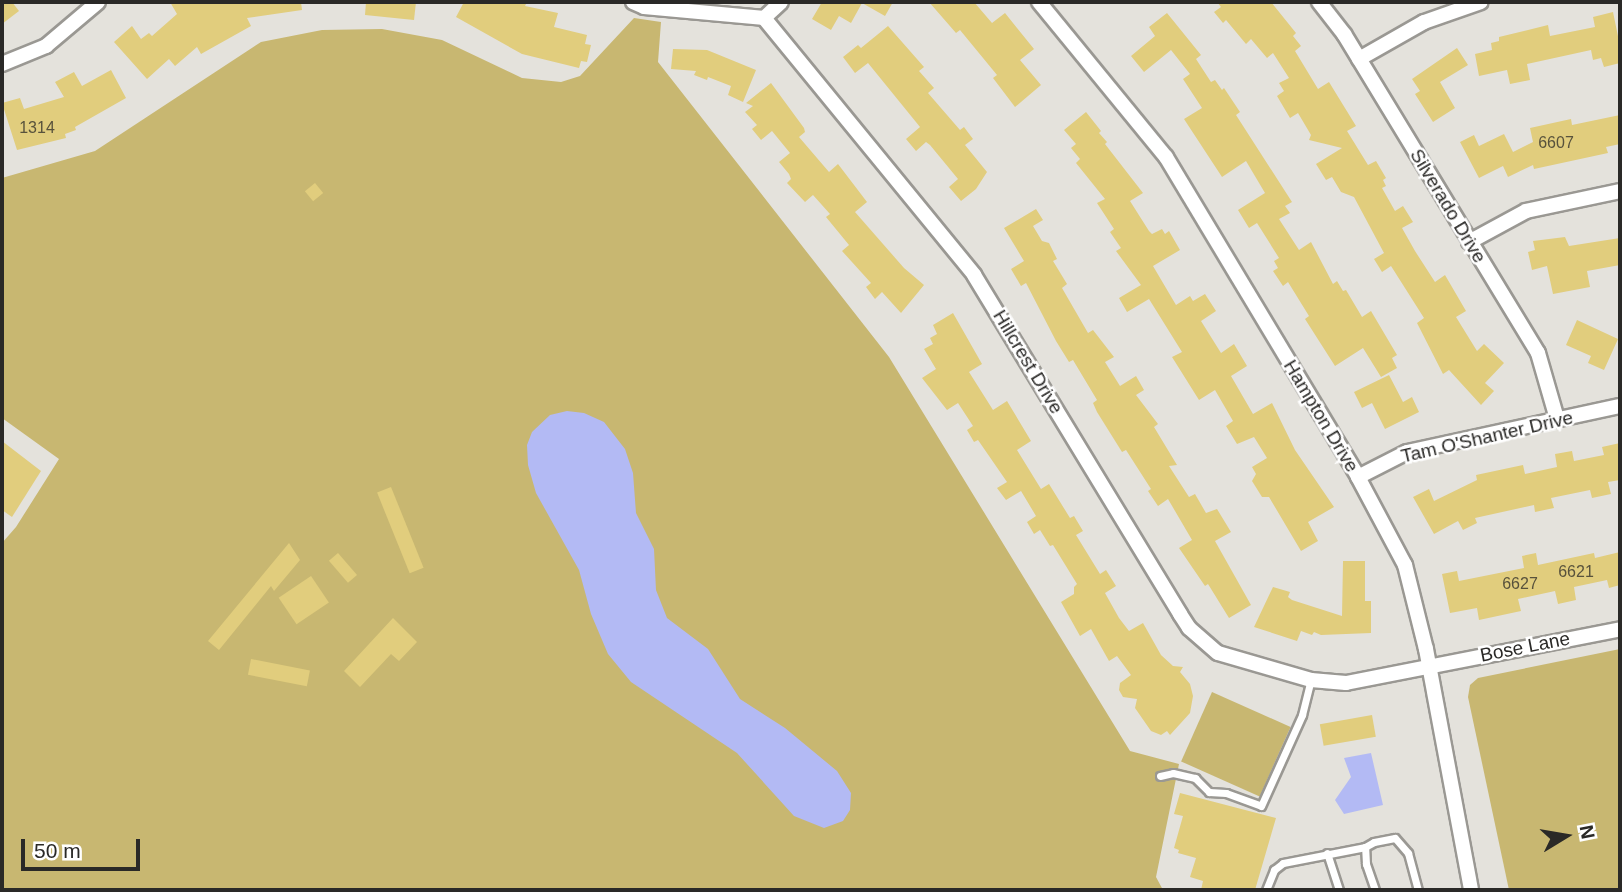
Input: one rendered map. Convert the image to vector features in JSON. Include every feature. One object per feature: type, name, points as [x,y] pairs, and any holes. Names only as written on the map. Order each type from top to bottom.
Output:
[{"type":"street","points":[[2,64],[46,46],[98,2]]},
{"type":"street","points":[[633,2],[644,6],[764,18],[781,2]]},
{"type":"street","name":"Hampton Drive","points":[[1039,2],[1166,157],[1358,477],[1405,565],[1429,667],[1472,890]]},
{"type":"street","name":"Silverado Drive","points":[[1320,2],[1359,59],[1538,353],[1557,419]]},
{"type":"street","points":[[1359,59],[1424,22],[1481,2]]},
{"type":"street","name":"Hillcrest Drive","points":[[764,18],[974,275],[1189,628],[1230,659],[1311,680],[1362,681],[1429,667]]},
{"type":"street","points":[[1469,242],[1526,211],[1620,191]]},
{"type":"street","name":"Tam O'Shanter Drive","points":[[1358,477],[1407,452],[1620,406]]},
{"type":"street","name":"Bose Lane","points":[[1429,667],[1620,629]]},
{"type":"lane","points":[[1160,776],[1173,773],[1195,778],[1209,792],[1226,793],[1261,806],[1300,721],[1311,680]]},
{"type":"lane","points":[[1266,890],[1274,870],[1283,863],[1365,847],[1374,842],[1395,838],[1408,853],[1418,890]]},
{"type":"lane","points":[[1365,847],[1366,864],[1375,890]]},
{"type":"lane","points":[[1327,853],[1339,890]]},
{"type":"shaded area","points":[[634,18],[661,22],[658,62],[889,357],[1130,751],[1179,764],[1156,877],[1163,890],[2,890],[2,543],[16,527],[59,459],[2,418],[2,178],[95,151],[261,42],[322,30],[382,29],[442,40],[522,78],[561,82],[580,76]]},
{"type":"shaded area","points":[[1620,649],[1620,890],[1509,890],[1468,697],[1470,685],[1478,678]]},
{"type":"shaded area","points":[[1212,692],[1291,727],[1260,796],[1181,761]]},
{"type":"water","points":[[567,411],[584,413],[604,422],[625,449],[633,473],[636,513],[654,549],[656,590],[667,618],[708,649],[740,699],[785,728],[837,771],[851,793],[850,810],[843,821],[824,828],[794,816],[737,753],[631,682],[608,654],[591,614],[579,570],[536,493],[528,465],[527,445],[532,432],[550,415]]},
{"type":"water","points":[[1371,753],[1383,805],[1344,814],[1335,800],[1351,777],[1344,758]]},
{"type":"building","points":[[2,2],[12,2],[19,11],[2,24]]},
{"type":"building","points":[[170,2],[301,2],[302,10],[247,18],[251,26],[201,54],[197,47],[175,66],[169,59],[147,79],[114,42],[132,26],[141,39],[149,33],[152,36],[177,14]]},
{"type":"building","points":[[366,2],[416,2],[414,20],[365,15]]},
{"type":"building","points":[[464,2],[527,2],[525,6],[558,13],[554,27],[587,35],[585,44],[591,45],[587,62],[581,61],[579,68],[522,54],[456,17]]},
{"type":"building","points":[[822,2],[893,2],[885,16],[862,3],[851,23],[839,16],[831,30],[812,19]]},
{"type":"building","points":[[929,2],[974,2],[992,23],[1005,13],[1034,49],[1020,60],[1041,85],[1015,107],[993,78],[997,75],[960,30],[956,33]]},
{"type":"building","points":[[1217,2],[1271,2],[1296,33],[1293,36],[1301,46],[1295,51],[1318,89],[1329,82],[1356,126],[1347,131],[1368,165],[1376,161],[1386,178],[1383,180],[1386,186],[1382,188],[1395,211],[1403,206],[1413,222],[1402,228],[1415,251],[1435,282],[1445,275],[1466,311],[1456,317],[1477,351],[1484,344],[1504,363],[1485,383],[1494,391],[1481,405],[1449,370],[1443,374],[1417,323],[1424,318],[1391,266],[1382,272],[1374,259],[1384,253],[1354,197],[1341,192],[1332,177],[1326,180],[1316,164],[1342,148],[1309,140],[1311,135],[1298,113],[1290,118],[1277,96],[1284,91],[1279,83],[1289,78],[1273,53],[1267,58],[1251,39],[1246,44],[1226,20],[1223,23],[1214,12],[1221,7]]},
{"type":"building","points":[[1613,12],[1620,46],[1620,63],[1604,67],[1601,58],[1593,60],[1591,50],[1527,64],[1530,80],[1510,84],[1507,70],[1479,76],[1475,54],[1492,50],[1491,43],[1499,41],[1499,37],[1548,25],[1550,36],[1595,27],[1593,17]]},
{"type":"building","points":[[1167,13],[1201,55],[1196,59],[1211,82],[1215,80],[1222,90],[1224,88],[1240,112],[1236,115],[1292,202],[1285,206],[1290,213],[1279,219],[1299,250],[1311,242],[1333,284],[1337,281],[1343,291],[1346,290],[1362,317],[1371,311],[1397,355],[1392,358],[1397,368],[1381,377],[1363,348],[1335,366],[1305,319],[1309,316],[1288,282],[1283,286],[1273,271],[1278,268],[1274,261],[1279,258],[1257,223],[1249,228],[1238,210],[1265,193],[1246,161],[1222,177],[1184,119],[1202,108],[1183,79],[1190,74],[1171,50],[1144,72],[1131,56],[1155,36],[1149,27]]},
{"type":"building","points":[[888,26],[924,67],[919,71],[934,88],[928,93],[960,130],[964,127],[973,139],[965,145],[987,172],[976,189],[961,201],[949,187],[958,179],[930,145],[926,142],[916,151],[906,139],[920,127],[868,63],[855,73],[843,57],[858,45],[861,48]]},
{"type":"building","points":[[1457,48],[1468,65],[1440,82],[1455,108],[1433,122],[1415,94],[1420,91],[1412,79]]},
{"type":"building","points":[[673,49],[707,50],[756,70],[743,102],[728,95],[731,86],[694,75],[696,71],[671,69]]},
{"type":"building","points":[[111,70],[126,98],[75,127],[76,130],[65,134],[66,138],[17,150],[2,103],[20,98],[24,109],[64,97],[55,82],[74,72],[82,86]]},
{"type":"building","points":[[771,83],[804,128],[805,132],[799,137],[829,172],[838,164],[867,202],[855,212],[904,268],[924,285],[901,313],[882,292],[875,299],[866,287],[871,283],[842,251],[849,245],[826,217],[830,214],[813,195],[805,202],[787,183],[791,179],[779,162],[790,153],[772,131],[761,140],[752,129],[757,125],[745,112],[753,106],[746,103]]},
{"type":"building","points":[[1086,112],[1101,131],[1099,133],[1107,142],[1105,144],[1143,193],[1130,201],[1149,231],[1152,234],[1162,229],[1165,234],[1169,231],[1180,250],[1153,266],[1176,305],[1190,296],[1193,301],[1205,294],[1216,311],[1201,321],[1221,353],[1234,344],[1247,366],[1231,376],[1253,414],[1272,403],[1295,450],[1334,507],[1308,522],[1318,541],[1301,551],[1269,497],[1262,497],[1252,481],[1256,474],[1252,467],[1267,458],[1254,437],[1237,444],[1226,426],[1233,421],[1215,390],[1199,400],[1172,357],[1182,352],[1149,299],[1127,312],[1119,298],[1141,285],[1116,251],[1121,248],[1110,232],[1114,229],[1097,203],[1105,199],[1076,163],[1080,159],[1071,148],[1076,144],[1064,130]]},
{"type":"building","points":[[1620,115],[1620,144],[1606,147],[1608,153],[1534,169],[1533,165],[1508,177],[1503,166],[1479,178],[1460,142],[1474,135],[1479,146],[1504,134],[1513,152],[1533,142],[1530,128],[1571,119],[1572,125]]},
{"type":"building","points":[[315,183],[323,193],[313,201],[305,191]]},
{"type":"building","points":[[1036,209],[1043,220],[1033,226],[1042,241],[1049,243],[1057,259],[1053,261],[1067,284],[1062,288],[1088,333],[1093,330],[1114,357],[1105,362],[1120,386],[1136,376],[1144,390],[1136,395],[1158,424],[1154,427],[1177,465],[1169,466],[1189,497],[1195,494],[1206,513],[1217,509],[1231,532],[1215,541],[1251,605],[1229,618],[1208,584],[1205,586],[1179,548],[1192,540],[1168,499],[1158,506],[1148,491],[1151,489],[1126,450],[1122,452],[1097,412],[1093,403],[1097,400],[1073,360],[1069,362],[1056,341],[1026,283],[1021,286],[1011,269],[1024,261],[1004,228]]},
{"type":"building","points":[[1565,237],[1569,246],[1620,238],[1620,265],[1587,271],[1590,287],[1553,294],[1547,266],[1532,270],[1528,252],[1535,250],[1533,241]]},
{"type":"building","points":[[953,313],[982,364],[969,372],[993,410],[1007,401],[1031,441],[1017,450],[1041,489],[1049,484],[1070,518],[1074,516],[1083,531],[1076,535],[1100,574],[1106,570],[1116,586],[1105,593],[1119,618],[1129,631],[1143,623],[1161,655],[1173,666],[1183,667],[1180,672],[1190,684],[1193,696],[1190,713],[1170,735],[1167,731],[1161,735],[1151,731],[1135,708],[1137,699],[1123,697],[1119,690],[1120,683],[1131,675],[1117,656],[1109,661],[1091,629],[1080,636],[1061,602],[1074,594],[1077,584],[1053,545],[1050,546],[1040,530],[1034,534],[1027,522],[1036,516],[1021,491],[1006,500],[997,488],[1007,482],[978,440],[974,442],[967,430],[973,426],[958,403],[947,410],[922,378],[936,369],[924,349],[933,344],[930,338],[937,334],[933,325]]},
{"type":"building","points":[[1577,320],[1618,339],[1604,370],[1588,363],[1591,356],[1566,345]]},
{"type":"building","points":[[1389,375],[1403,402],[1412,397],[1419,412],[1385,429],[1372,403],[1362,408],[1354,392]]},
{"type":"building","points":[[2,441],[41,471],[12,517],[2,510]]},
{"type":"building","points":[[1620,443],[1620,480],[1608,482],[1611,494],[1592,498],[1590,490],[1551,498],[1554,508],[1535,512],[1534,505],[1475,518],[1477,523],[1463,530],[1458,521],[1434,534],[1413,497],[1429,489],[1434,501],[1477,480],[1476,475],[1523,465],[1525,474],[1557,467],[1555,454],[1572,451],[1574,461],[1604,455],[1602,447]]},
{"type":"building","points":[[391,487],[424,568],[410,573],[377,493]]},
{"type":"building","points":[[289,543],[300,560],[274,591],[271,586],[219,650],[208,641]]},
{"type":"building","points":[[1620,552],[1620,585],[1609,588],[1607,580],[1574,587],[1576,600],[1558,604],[1555,591],[1518,599],[1521,611],[1479,620],[1477,608],[1450,613],[1442,574],[1457,571],[1459,581],[1524,568],[1522,556],[1536,553],[1538,565],[1594,553],[1595,558]]},
{"type":"building","points":[[338,553],[357,575],[348,583],[329,561]]},
{"type":"building","points":[[1343,561],[1365,561],[1365,601],[1371,601],[1371,633],[1321,635],[1314,632],[1312,635],[1301,631],[1297,641],[1254,627],[1273,587],[1290,592],[1288,597],[1292,600],[1342,616]]},
{"type":"building","points":[[311,576],[329,603],[297,624],[279,598]]},
{"type":"building","points":[[393,618],[417,642],[399,661],[391,654],[360,687],[344,671]]},
{"type":"building","points":[[251,659],[310,670],[307,686],[248,675]]},
{"type":"building","points":[[1372,715],[1376,737],[1324,746],[1320,724]]},
{"type":"building","points":[[1180,793],[1276,818],[1255,890],[1201,890],[1203,881],[1190,877],[1196,858],[1178,853],[1179,850],[1174,848],[1183,816],[1174,814]]}]
